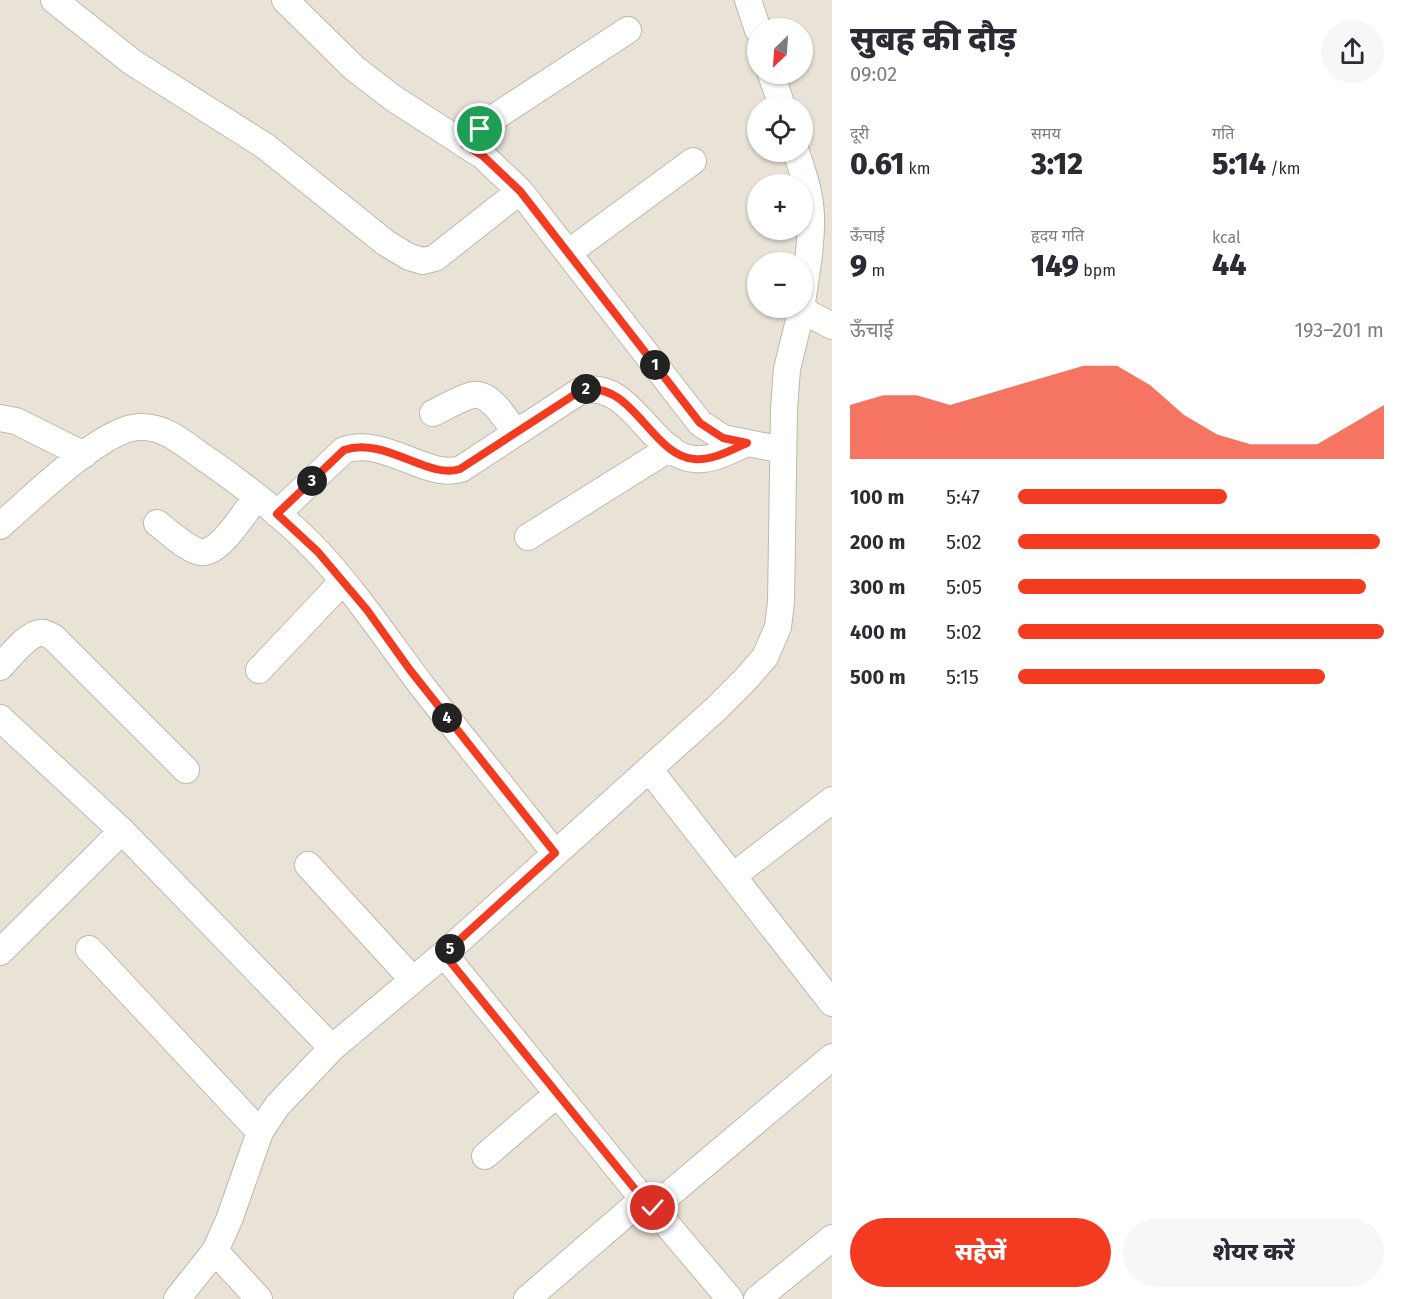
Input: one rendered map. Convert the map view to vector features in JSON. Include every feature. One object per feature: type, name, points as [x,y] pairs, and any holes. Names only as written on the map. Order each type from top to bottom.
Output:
[{"type":"street","points":[[285,0],[354,68],[393,98],[483,156],[520,191],[700,423],[723,438],[783,450]]},
{"type":"street","points":[[748,0],[754,18]]},
{"type":"street","points":[[68,4],[132,63],[265,146],[386,243],[409,257],[423,261],[435,258],[520,191]]},
{"type":"street","points":[[464,144],[498,115],[628,30]]},
{"type":"street","points":[[568,253],[693,161]]},
{"type":"street","points":[[799,162],[805,178],[811,214],[808,252]]},
{"type":"street","points":[[813,314],[832,326]]},
{"type":"street","points":[[177,1299],[215,1251],[229,1220],[260,1132],[277,1106],[332,1048],[444,954],[649,769],[745,680],[765,657],[778,627],[782,602],[783,450],[787,369],[799,318]]},
{"type":"street","points":[[277,514],[344,450],[354,447],[393,452],[443,471],[453,471],[460,469],[580,391],[590,388],[603,390],[616,396],[670,448],[683,456],[707,459],[747,443]]},
{"type":"street","points":[[433,413],[474,394],[483,396],[492,402],[515,432]]},
{"type":"street","points":[[0,418],[16,421],[84,455]]},
{"type":"street","points":[[0,526],[84,455],[110,437],[136,427],[157,428],[171,434],[256,497],[318,552],[367,610],[456,730],[555,853]]},
{"type":"street","points":[[528,537],[670,448]]},
{"type":"street","points":[[157,523],[191,548],[200,552],[210,552],[220,544],[256,497]]},
{"type":"street","points":[[259,670],[343,581]]},
{"type":"street","points":[[0,667],[28,638],[44,632],[53,637],[186,770]]},
{"type":"street","points":[[0,718],[122,831],[332,1048]]},
{"type":"street","points":[[649,769],[832,1003]]},
{"type":"street","points":[[734,876],[832,800]]},
{"type":"street","points":[[0,952],[122,831]]},
{"type":"street","points":[[308,866],[413,980]]},
{"type":"street","points":[[89,949],[260,1132]]},
{"type":"street","points":[[444,954],[557,1094],[730,1299]]},
{"type":"street","points":[[527,1299],[832,1057]]},
{"type":"street","points":[[485,1156],[557,1094]]},
{"type":"street","points":[[757,1299],[832,1238]]},
{"type":"street","points":[[215,1251],[259,1299]]},
{"type":"shaded area","points":[[0,0],[832,0],[832,1299],[0,1299]]},
{"type":"route","points":[[480,129],[464,144],[483,156],[520,191],[700,423],[723,438],[747,443],[707,459],[683,456],[670,448],[616,396],[603,390],[590,388],[580,391],[460,469],[453,471],[443,471],[393,452],[364,447],[344,450],[277,514],[318,552],[367,610],[410,670],[555,853],[444,954],[643,1199],[653,1208]]}]
